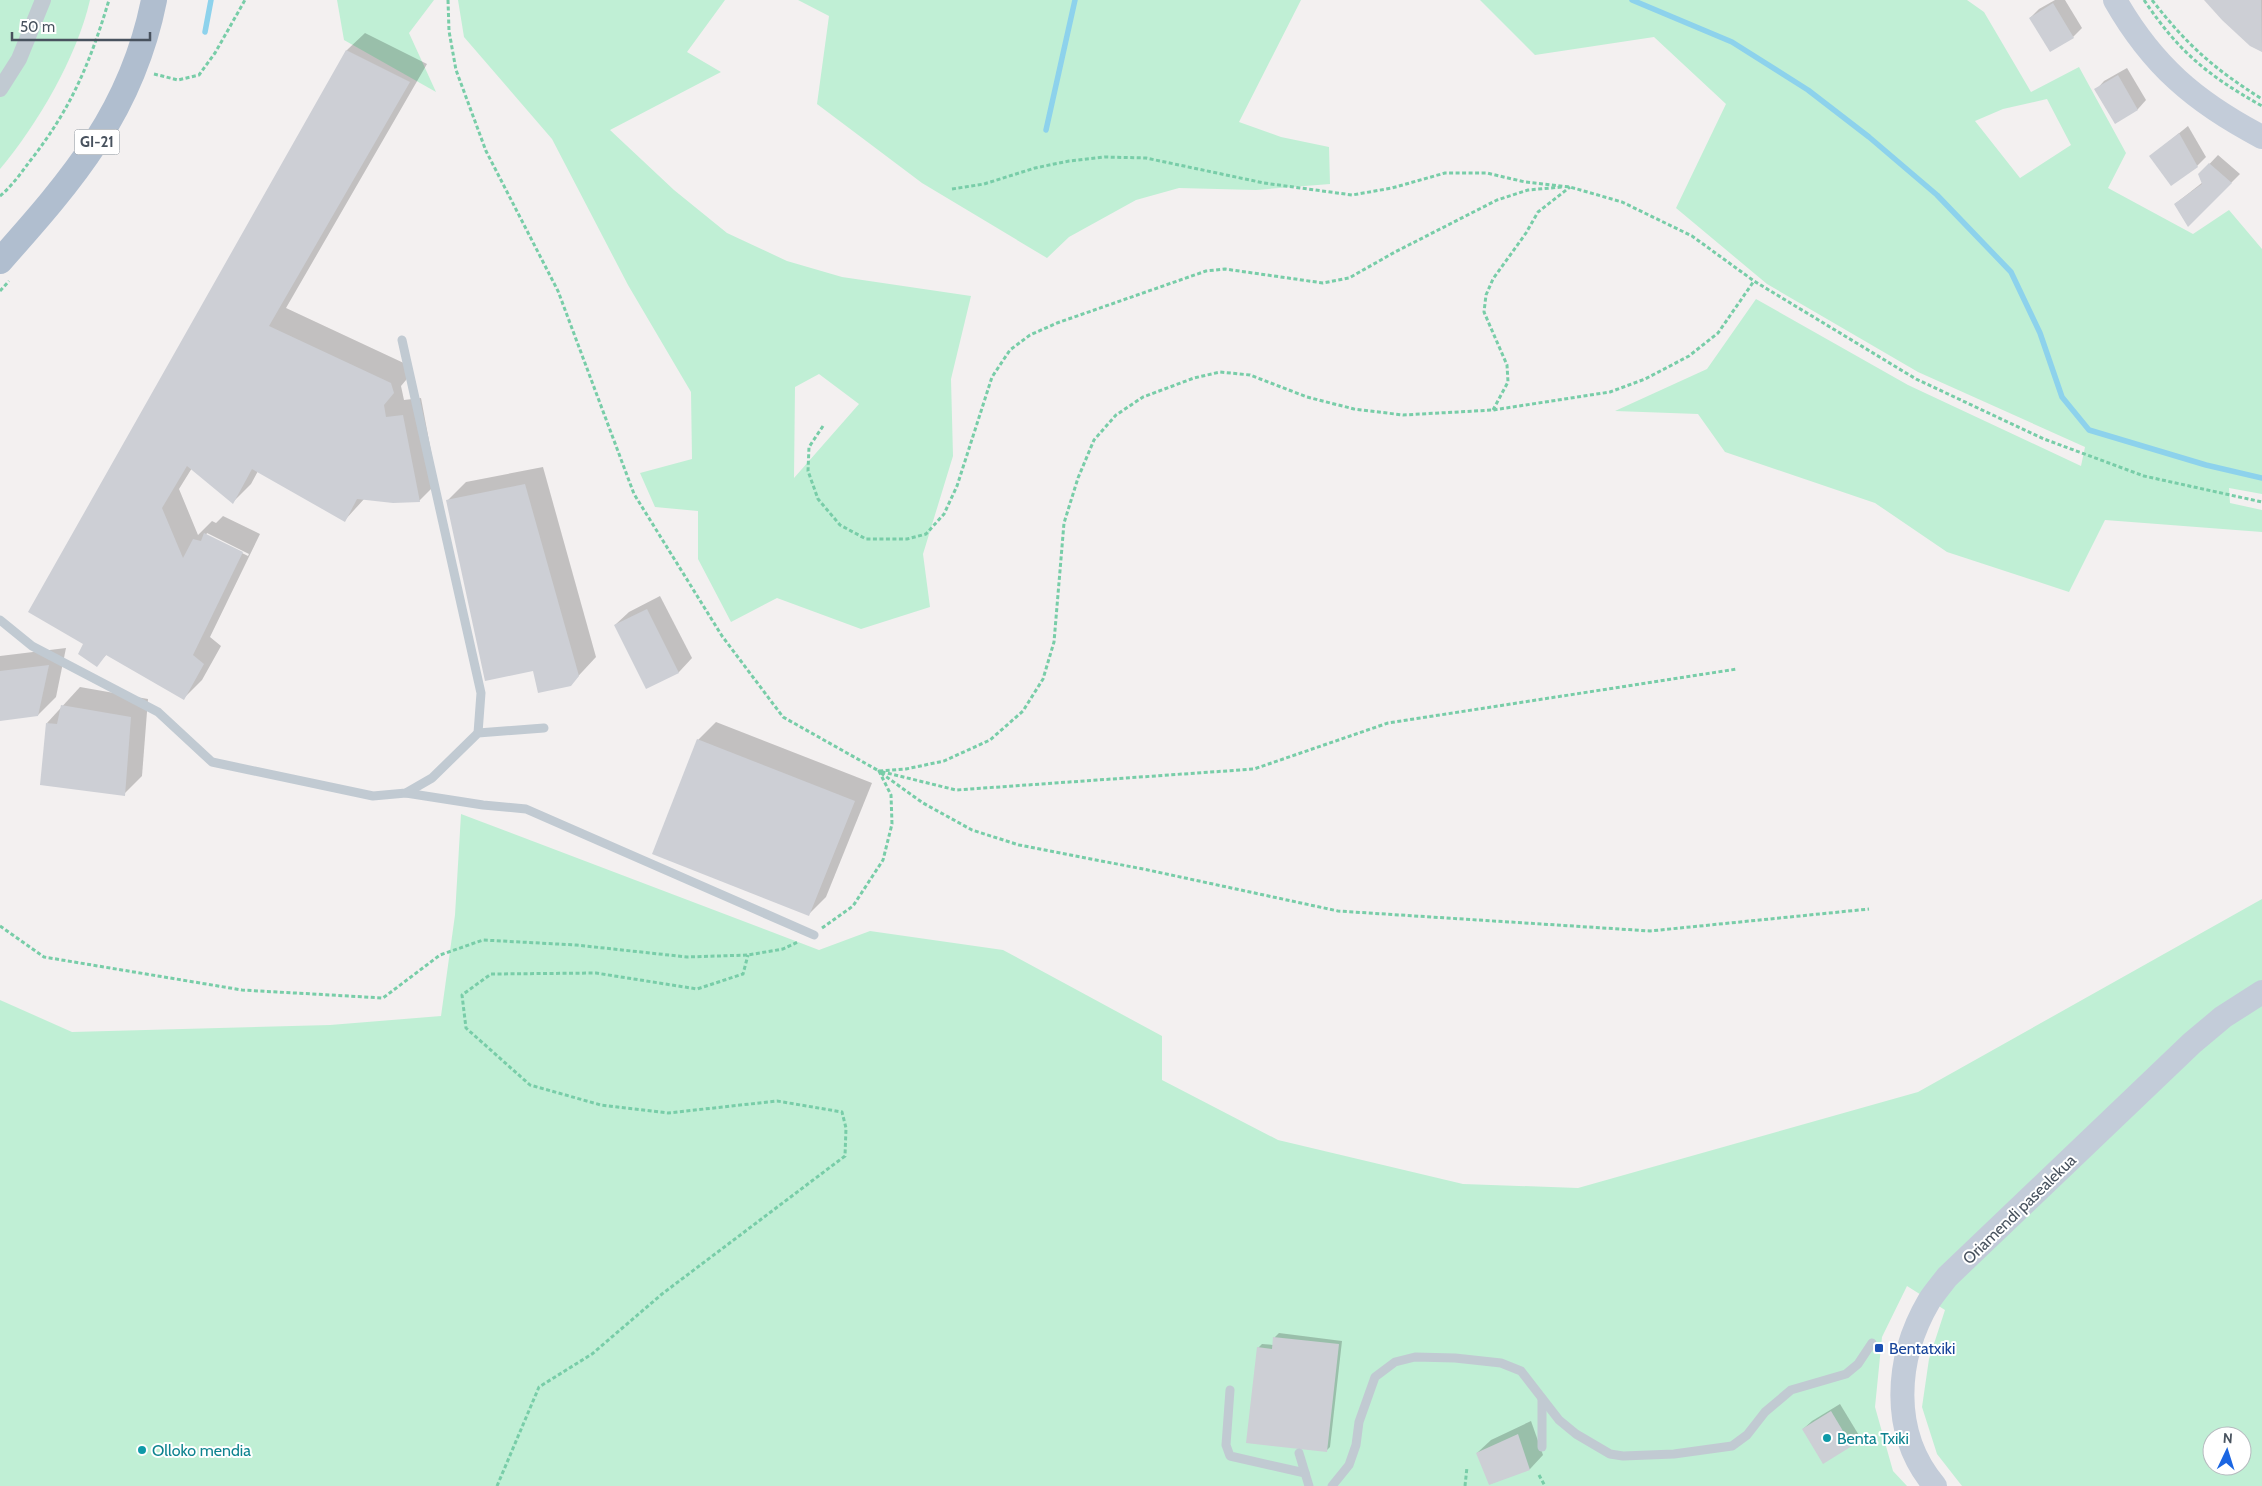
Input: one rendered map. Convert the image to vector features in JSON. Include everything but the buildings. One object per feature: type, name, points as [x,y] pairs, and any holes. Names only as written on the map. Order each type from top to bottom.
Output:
[{"type":"main road","name":"GI-21","points":[[0,261],[42,215],[91,151],[113,116],[135,68],[145,38],[154,0]]},
{"type":"main road","points":[[2115,0],[2131,28],[2168,73],[2202,101],[2261,131]]},
{"type":"main road","points":[[2132,0],[2139,13],[2166,48],[2216,94],[2261,131]]},
{"type":"main road","name":"Oriamendi pasealekua","points":[[1934,1486],[1913,1452],[1905,1425],[1901,1399],[1908,1348],[1917,1324],[1930,1300],[1948,1277],[2192,1043],[2223,1018],[2262,992]]},
{"type":"street","points":[[0,89],[19,59],[43,0]]},
{"type":"lane","points":[[402,340],[481,693],[478,733]]},
{"type":"lane","points":[[0,620],[32,646],[158,712],[212,762],[372,796],[406,793],[526,809],[814,934]]},
{"type":"lane","points":[[406,793],[432,778],[478,733],[544,728]]},
{"type":"lane","points":[[1332,1486],[1348,1465],[1356,1445],[1359,1422],[1375,1377],[1395,1362],[1415,1357],[1455,1358],[1501,1363],[1521,1371],[1559,1420],[1576,1434],[1610,1454],[1624,1456],[1704,1451],[1732,1446],[1747,1435],[1765,1412],[1791,1390],[1846,1374],[1858,1364],[1872,1343]]},
{"type":"lane","points":[[1230,1390],[1226,1445],[1230,1456],[1305,1473]]},
{"type":"lane","points":[[1542,1398],[1542,1447]]},
{"type":"lane","points":[[1299,1453],[1309,1486]]},
{"type":"path","points":[[0,196],[8,190],[41,147],[70,104],[94,49],[109,0]]},
{"type":"path","points":[[135,68],[178,80],[199,75],[216,53],[245,0]]},
{"type":"path","points":[[448,0],[449,31],[456,70],[486,151],[558,291],[634,494],[722,636],[783,717],[879,771],[923,804],[972,830],[1019,845],[1148,870],[1338,911],[1650,931],[1869,909]]},
{"type":"path","points":[[2144,0],[2165,31],[2195,62],[2230,88],[2262,106]]},
{"type":"path","points":[[2152,0],[2198,53],[2228,77],[2262,99]]},
{"type":"path","points":[[952,188],[984,184],[1035,168],[1105,157],[1146,158],[1264,183],[1352,195],[1392,188],[1445,173],[1487,173],[1526,182],[1570,187],[1622,202],[1692,236],[1754,281],[1916,379],[2044,439],[2144,476],[2262,502]]},
{"type":"path","points":[[1493,410],[1508,382],[1507,364],[1484,312],[1486,295],[1493,279],[1526,233],[1538,212],[1570,187]]},
{"type":"path","points":[[823,426],[809,447],[808,471],[818,499],[840,525],[866,539],[907,539],[926,534],[944,514],[958,486],[992,377],[1010,350],[1030,336],[1057,323],[1206,271],[1225,268],[1323,283],[1349,278],[1395,252],[1497,200],[1528,190],[1570,187]]},
{"type":"path","points":[[879,771],[906,769],[944,761],[990,740],[1023,712],[1044,679],[1054,642],[1064,523],[1078,478],[1094,440],[1116,415],[1143,397],[1194,378],[1220,372],[1250,376],[1307,397],[1354,409],[1403,415],[1493,410],[1610,392],[1645,379],[1689,356],[1718,332],[1754,281]]},
{"type":"path","points":[[879,771],[956,790],[1254,769],[1388,723],[1737,669]]},
{"type":"path","points":[[0,926],[44,957],[242,990],[383,998],[440,956],[483,940],[576,945],[687,957],[748,955],[783,949],[814,934],[853,906],[882,860],[892,824],[891,795],[879,771]]},
{"type":"path","points":[[497,1486],[539,1387],[592,1354],[662,1294],[845,1156],[846,1128],[842,1112],[777,1102],[668,1113],[601,1104],[530,1085],[466,1028],[462,995],[491,974],[596,973],[697,988],[743,974],[748,955]]},
{"type":"path","points":[[1465,1486],[1468,1467]]},
{"type":"path","points":[[1539,1475],[1546,1486]]},
{"type":"green space","points":[[0,0],[90,0],[84,22],[66,67],[28,132],[0,169]]},
{"type":"green space","points":[[337,0],[434,0],[409,33],[436,92],[344,40]]},
{"type":"green space","points":[[458,0],[725,0],[687,52],[721,72],[610,130],[674,190],[727,233],[787,261],[842,277],[971,296],[951,379],[953,456],[923,554],[930,607],[861,629],[777,598],[731,622],[698,559],[698,511],[655,507],[640,473],[692,459],[691,392],[628,285],[552,139],[464,37]],"holes":[[[819,374],[859,404],[794,478],[795,387]]]},
{"type":"green space","points":[[798,0],[1301,0],[1239,122],[1281,137],[1329,147],[1330,184],[1256,190],[1179,188],[1136,200],[1069,237],[1047,258],[922,183],[817,104],[829,16]]},
{"type":"green space","points":[[1480,0],[1967,0],[1984,12],[2031,92],[2079,67],[2126,153],[2108,188],[2193,234],[2229,210],[2262,249],[2262,494],[2229,488],[2230,503],[2262,510],[2262,532],[2105,520],[2069,592],[1947,552],[1875,503],[1725,452],[1698,414],[1615,411],[1707,369],[1756,299],[1908,385],[2081,466],[2085,447],[1918,372],[1767,284],[1676,208],[1726,104],[1654,37],[1535,55]],"holes":[[[2047,99],[2071,145],[2020,178],[1975,121],[2003,109]]]},
{"type":"green space","points":[[461,814],[819,950],[870,931],[1003,950],[1162,1036],[1162,1080],[1278,1140],[1463,1184],[1578,1188],[1918,1092],[2262,899],[2262,1486],[1962,1486],[1937,1454],[1922,1407],[1929,1359],[1945,1310],[1907,1286],[1882,1337],[1875,1407],[1893,1471],[1907,1486],[0,1486],[0,1000],[72,1032],[330,1025],[441,1016],[455,915]]},
{"type":"waterway","points":[[205,32],[211,0]]},
{"type":"waterway","points":[[1046,130],[1075,0]]},
{"type":"waterway","points":[[1632,0],[1732,42],[1808,90],[1869,137],[1937,195],[2011,272],[2040,333],[2062,397],[2089,430],[2206,465],[2262,478]]},
{"type":"place","name":"Bentatxiki","points":[[1879,1348]]},
{"type":"place","name":"Benta Txiki","points":[[1827,1438]]},
{"type":"place","name":"Olloko mendia","points":[[142,1450]]}]
